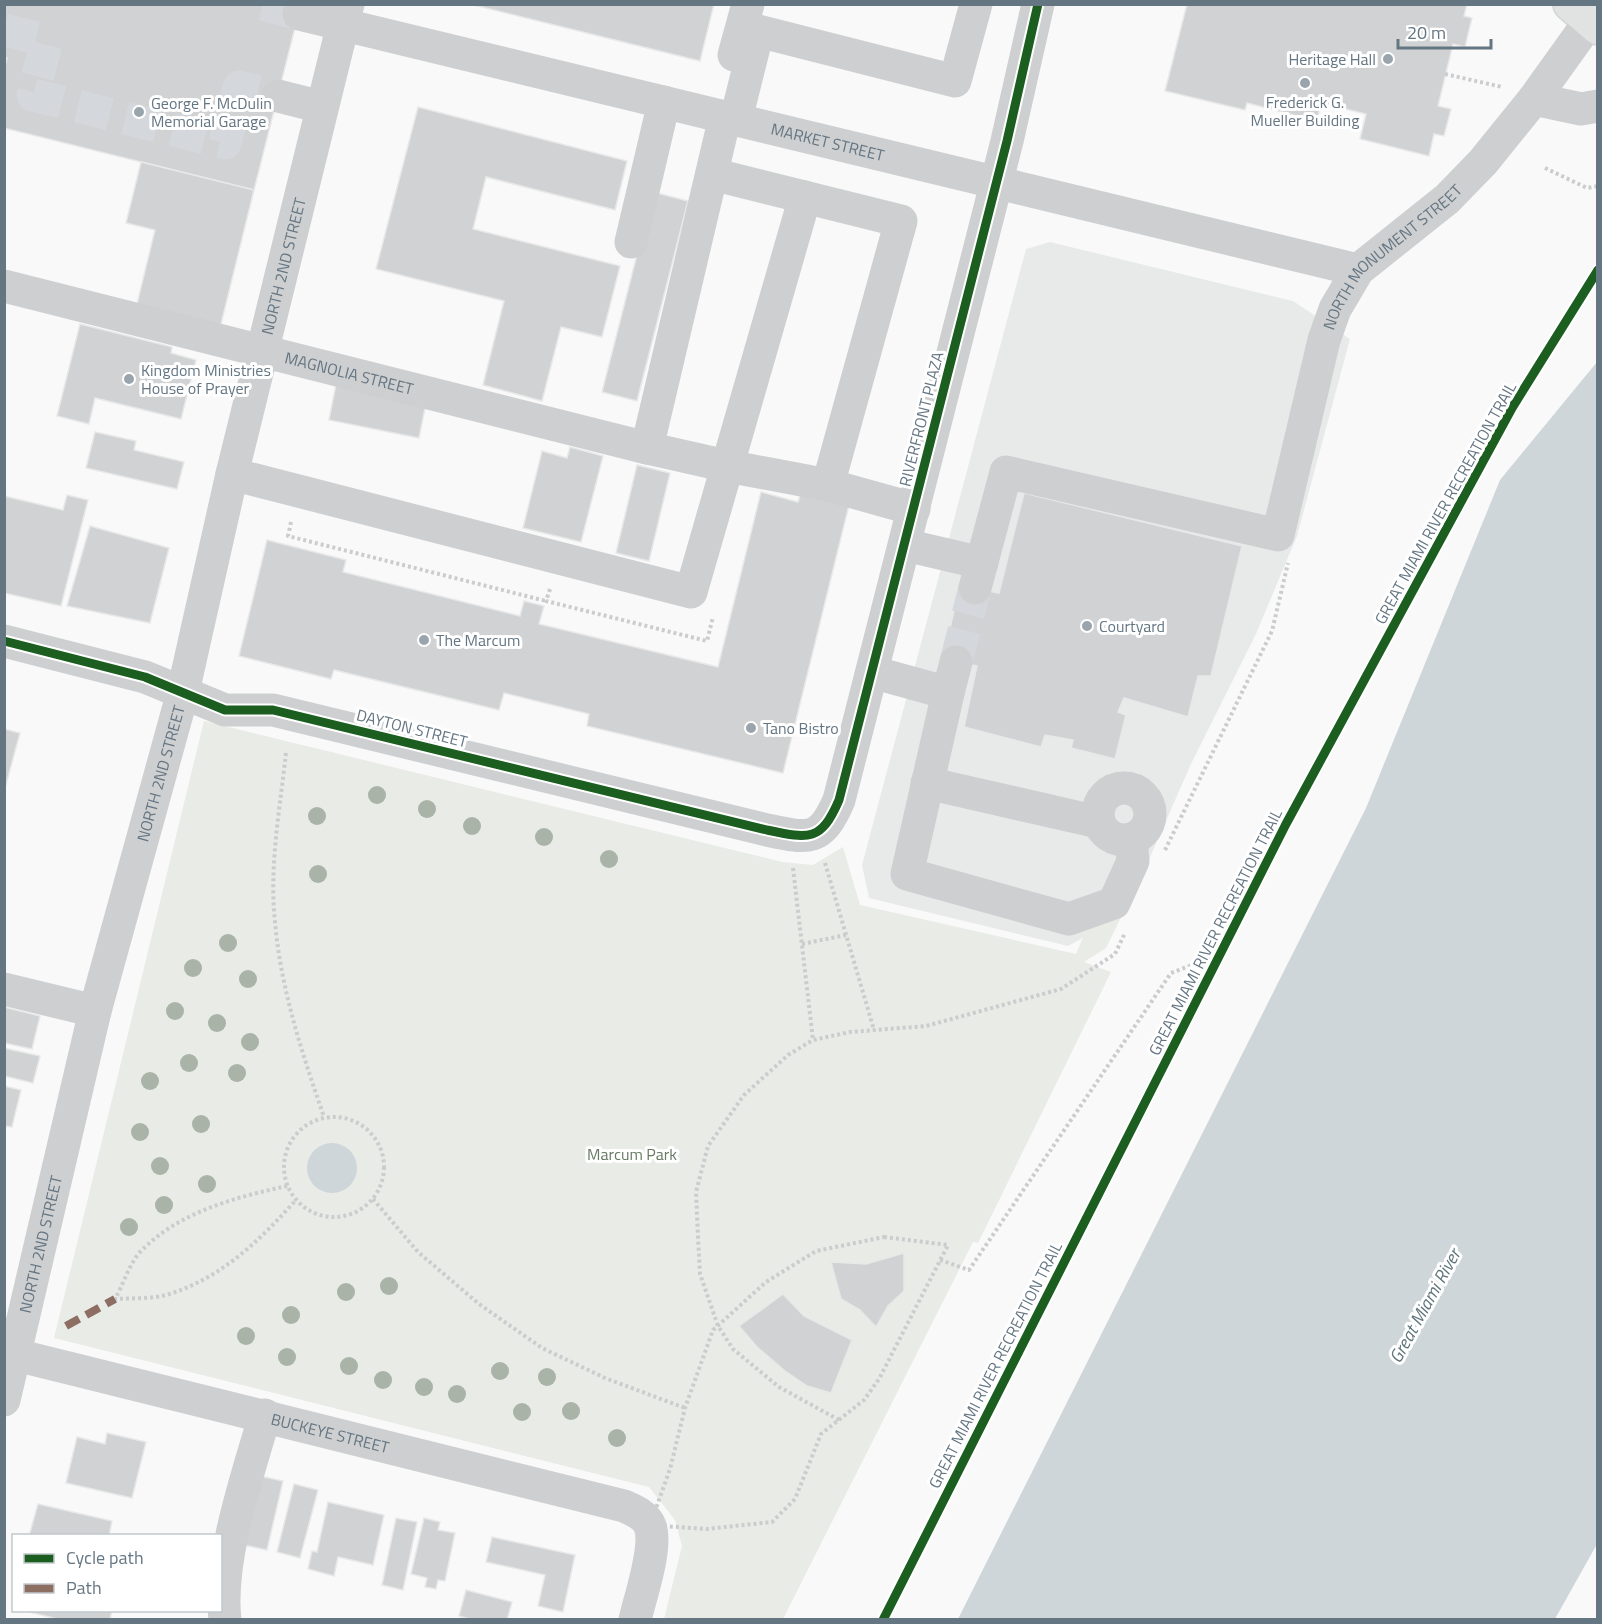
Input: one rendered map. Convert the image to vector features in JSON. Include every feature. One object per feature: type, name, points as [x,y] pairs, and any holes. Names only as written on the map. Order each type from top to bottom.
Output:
[{"type":"street","points":[[647,448],[726,117],[748,4]]},
{"type":"street","points":[[726,117],[758,31],[955,81],[976,4]]},
{"type":"street","name":"RIVERFRONT PLAZA","points":[[803,834],[830,822],[839,800],[914,509],[1038,4]]},
{"type":"street","name":"MARKET STREET","points":[[299,14],[345,15],[664,102],[1358,270]]},
{"type":"street","name":"NORTH 2ND STREET","points":[[4,1400],[10,1354],[95,1011],[183,692],[232,474],[345,15]]},
{"type":"street","name":"NORTH MONUMENT STREET","points":[[1278,535],[1324,340],[1335,309],[1358,270],[1447,199],[1483,162],[1520,93],[1586,18]]},
{"type":"street","points":[[1520,93],[1581,109],[1598,106]]},
{"type":"street","points":[[278,96],[322,107]]},
{"type":"street","points":[[631,242],[664,102]]},
{"type":"street","points":[[712,174],[901,221],[828,484]]},
{"type":"street","points":[[232,474],[691,592],[805,197]]},
{"type":"street","name":"MAGNOLIA STREET","points":[[4,286],[587,434],[727,466],[828,484],[914,509]]},
{"type":"street","points":[[905,545],[978,575],[1006,472],[1278,535]]},
{"type":"street","name":"DAYTON STREET","points":[[4,641],[145,677],[225,710],[273,710],[803,834]]},
{"type":"street","points":[[956,662],[907,874],[1069,919],[1114,903],[1132,861],[1131,839]]},
{"type":"street","points":[[872,672],[948,693]]},
{"type":"street","points":[[927,783],[1098,822],[1112,837],[1121,840],[1131,839],[1147,826],[1150,816],[1149,806],[1136,790],[1126,787],[1106,793],[1097,812],[1098,822]]},
{"type":"street","points":[[4,989],[95,1011]]},
{"type":"street","name":"BUCKEYE STREET","points":[[10,1354],[265,1415],[624,1506],[639,1513],[650,1525]]},
{"type":"street","points":[[225,1620],[225,1587],[230,1552],[265,1415]]},
{"type":"street","points":[[634,1620],[652,1542],[650,1525]]},
{"type":"path","points":[[1445,74],[1520,93]]},
{"type":"path","points":[[1545,168],[1587,188],[1598,186]]},
{"type":"path","points":[[292,515],[288,536],[546,602],[708,641],[713,617]]},
{"type":"path","points":[[1162,857],[1272,631],[1289,561],[1278,535]]},
{"type":"path","points":[[546,602],[558,559]]},
{"type":"path","points":[[286,753],[275,849],[275,921],[292,1024],[324,1117]]},
{"type":"path","points":[[803,834],[846,935],[874,1030]]},
{"type":"path","points":[[803,834],[802,944],[813,1040]]},
{"type":"path","points":[[839,1420],[779,1387],[733,1349],[718,1326],[700,1274],[696,1192],[708,1146],[744,1095],[788,1055],[813,1040],[874,1030],[926,1026],[1060,989],[1115,954],[1131,922]]},
{"type":"path","points":[[802,944],[846,935]]},
{"type":"path","points":[[940,1260],[969,1270],[1171,973],[1192,965],[1216,962]]},
{"type":"path","points":[[340,1116],[355,1120],[377,1141],[383,1155],[384,1171],[381,1186],[373,1199],[360,1210],[334,1217],[309,1211],[296,1200],[287,1186],[283,1172],[284,1157],[289,1143],[298,1131],[310,1122],[324,1117],[340,1116]]},
{"type":"path","points":[[287,1186],[232,1198],[177,1224],[140,1251],[116,1299],[165,1295],[204,1280],[257,1243],[296,1200]]},
{"type":"path","points":[[373,1199],[418,1252],[479,1304],[542,1348],[605,1378],[685,1408]]},
{"type":"path","points":[[884,1237],[948,1245],[879,1379],[864,1401],[821,1434],[795,1499],[772,1522],[706,1529],[650,1525],[670,1469],[685,1408],[713,1330],[718,1326],[766,1282],[816,1251],[884,1237]]},
{"type":"shaded area","points":[[1050,242],[1293,301],[1350,339],[1297,536],[1256,634],[1191,764],[1147,864],[1117,919],[1068,946],[869,898],[862,865],[1026,249]]},
{"type":"green space","name":"Marcum Park","points":[[204,721],[782,862],[813,865],[843,847],[860,905],[1076,954],[1116,858],[1147,864],[1106,948],[1084,962],[1111,972],[978,1243],[973,1242],[783,1619],[664,1619],[682,1546],[675,1520],[649,1487],[54,1338]]},
{"type":"water","name":"Great Miami River","points":[[1597,362],[1597,1544],[1555,1619],[958,1619],[1366,808],[1500,480]]},
{"type":"water","points":[[327,1143],[337,1143],[350,1150],[357,1163],[357,1173],[350,1186],[337,1193],[327,1193],[318,1189],[311,1182],[307,1173],[307,1163],[311,1154],[318,1147]]},
{"type":"building","name":"George F. McDulin Memorial Garage","points":[[4,4],[301,4],[254,190],[4,128],[4,69],[7,58],[4,58]]},
{"type":"building","points":[[470,4],[714,4],[700,61]]},
{"type":"building","name":"Frederick G. Mueller Building","points":[[1187,4],[1467,4],[1464,16],[1472,18],[1465,47],[1453,44],[1438,106],[1451,109],[1444,136],[1434,134],[1429,156],[1360,139],[1366,114],[1321,103],[1317,121],[1247,103],[1245,110],[1165,91]]},
{"type":"building","points":[[418,107],[627,161],[615,210],[486,177],[473,229],[620,266],[602,337],[561,327],[542,401],[483,385],[504,301],[376,269]]},
{"type":"building","points":[[141,162],[254,190],[220,328],[136,308],[155,230],[126,223]]},
{"type":"building","points":[[653,192],[688,201],[637,401],[602,392]]},
{"type":"building","name":"Kingdom Ministries House of Prayer","points":[[80,324],[172,347],[171,353],[196,360],[181,419],[95,398],[89,424],[57,416]]},
{"type":"building","points":[[336,384],[426,403],[419,438],[329,420]]},
{"type":"building","points":[[95,432],[136,441],[134,450],[184,462],[177,489],[86,468]]},
{"type":"building","points":[[570,447],[603,456],[581,542],[523,528],[542,451],[567,458]]},
{"type":"building","points":[[637,465],[670,473],[649,561],[616,553]]},
{"type":"building","name":"The Marcum","points":[[803,485],[851,497],[783,773],[587,726],[589,714],[504,693],[499,710],[334,670],[331,679],[239,656],[267,540],[346,560],[343,572],[520,616],[524,601],[544,606],[539,624],[718,667],[761,492],[798,502]]},
{"type":"building","name":"Courtyard","points":[[1024,493],[1242,546],[1211,676],[1198,676],[1188,717],[1124,698],[1118,712],[1126,715],[1115,759],[1071,748],[1073,740],[1045,735],[1041,747],[964,727],[977,666],[943,658],[960,585],[999,593]]},
{"type":"building","points":[[67,495],[88,500],[61,606],[4,593],[4,496],[63,510]]},
{"type":"building","points":[[90,526],[169,548],[150,623],[67,606]]},
{"type":"building","points":[[4,729],[20,733],[4,792]]},
{"type":"building","points":[[4,1007],[40,1016],[32,1049],[4,1043]]},
{"type":"building","points":[[4,1048],[40,1056],[33,1083],[4,1076]]},
{"type":"building","points":[[4,1086],[21,1090],[12,1127],[4,1126]]},
{"type":"building","points":[[904,1253],[904,1291],[888,1306],[876,1327],[860,1310],[841,1299],[831,1262],[866,1264]]},
{"type":"building","points":[[783,1294],[804,1316],[852,1340],[831,1393],[807,1386],[785,1371],[757,1347],[739,1326]]},
{"type":"building","points":[[107,1433],[146,1442],[132,1498],[66,1483],[77,1437],[105,1444]]},
{"type":"building","points":[[260,1476],[283,1481],[267,1550],[244,1545]]},
{"type":"building","points":[[294,1484],[318,1490],[300,1558],[277,1552]]},
{"type":"building","points":[[328,1502],[384,1515],[373,1565],[338,1557],[334,1576],[308,1569],[312,1551],[317,1552]]},
{"type":"building","points":[[38,1504],[112,1521],[109,1534],[30,1534]]},
{"type":"building","points":[[396,1518],[417,1522],[403,1590],[382,1585]]},
{"type":"building","points":[[424,1518],[440,1522],[438,1530],[455,1533],[445,1581],[438,1580],[436,1589],[425,1587],[427,1578],[411,1574]]},
{"type":"building","points":[[492,1537],[575,1555],[563,1612],[538,1606],[545,1575],[486,1562]]},
{"type":"building","points":[[466,1590],[512,1602],[507,1620],[473,1620],[459,1616]]},
{"type":"building","points":[[30,1612],[112,1612],[110,1620],[61,1620]]},
{"type":"tunnel","points":[[263,4],[299,14]]},
{"type":"tunnel","points":[[4,30],[47,40],[33,95],[225,143],[239,87],[278,96]]},
{"type":"tunnel","points":[[956,662],[975,588]]},
{"type":"marked path","points":[[66,1326],[115,1299]]},
{"type":"cycle path","points":[[4,641],[145,677],[225,710],[273,710],[781,833],[803,836],[819,830],[826,824],[839,800],[1007,141],[1038,4]]},
{"type":"cycle path","name":"GREAT MIAMI RIVER RECREATION TRAIL","points":[[883,1620],[1286,824],[1512,408],[1598,270]]},
{"type":"place","name":"Heritage Hall","points":[[1388,59]]},
{"type":"place","name":"Frederick G. Mueller Building","points":[[1305,83]]},
{"type":"place","name":"George F. McDulin Memorial Garage","points":[[139,112]]},
{"type":"place","name":"Kingdom Ministries House of Prayer","points":[[129,379]]},
{"type":"place","name":"Courtyard","points":[[1087,626]]},
{"type":"place","name":"The Marcum","points":[[424,640]]},
{"type":"place","name":"Tano Bistro","points":[[751,728]]}]
